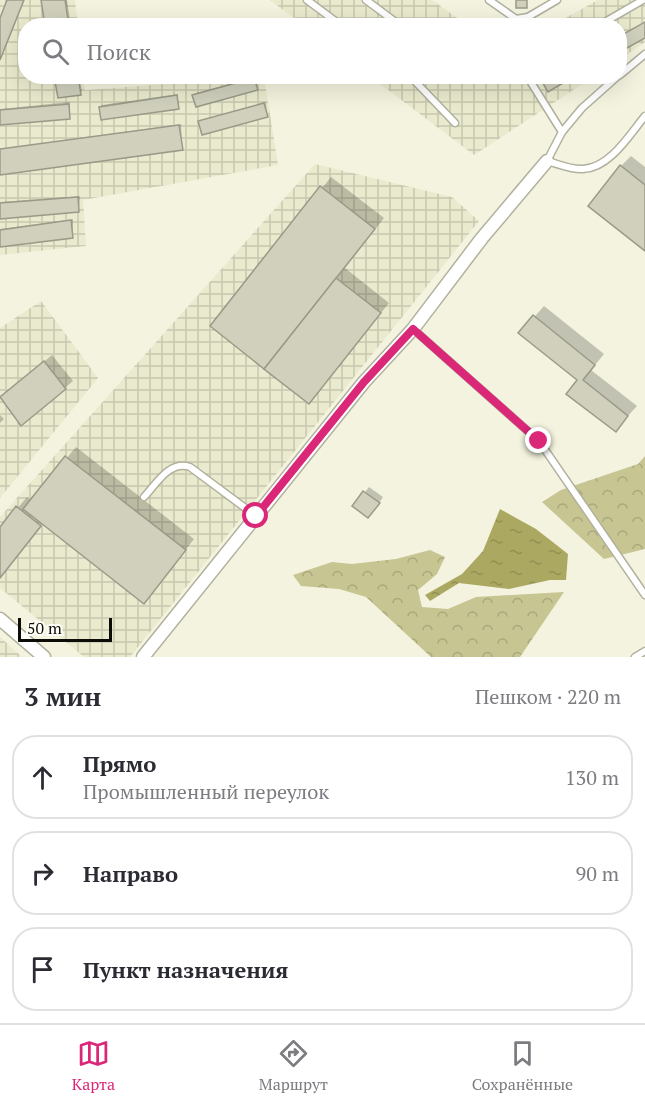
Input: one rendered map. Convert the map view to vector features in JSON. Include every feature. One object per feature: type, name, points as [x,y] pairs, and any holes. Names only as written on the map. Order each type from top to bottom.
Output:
[{"type":"street","points":[[143,657],[364,382],[413,329],[483,238],[547,161]]},
{"type":"street","points":[[0,619],[44,657]]},
{"type":"lane","points":[[307,0],[331,18]]},
{"type":"lane","points":[[366,0],[390,18]]},
{"type":"lane","points":[[489,0],[515,18]]},
{"type":"lane","points":[[522,18],[528,17],[557,0]]},
{"type":"lane","points":[[612,18],[643,0]]},
{"type":"lane","points":[[627,69],[645,54]]},
{"type":"lane","points":[[417,84],[454,123]]},
{"type":"lane","points":[[533,84],[562,132]]},
{"type":"lane","points":[[610,84],[582,108],[562,132],[547,161],[588,169],[614,153],[645,116]]},
{"type":"lane","points":[[413,329],[539,441],[645,595]]},
{"type":"lane","points":[[144,497],[172,467],[181,464],[190,466],[256,516]]},
{"type":"lane","points":[[635,657],[645,651]]},
{"type":"shaded area","points":[[0,0],[75,0],[77,18],[18,18],[18,84],[84,84],[85,90],[168,84],[265,84],[278,165],[83,200],[86,246],[0,255]]},
{"type":"shaded area","points":[[270,0],[432,0],[457,18],[294,18]]},
{"type":"shaded area","points":[[598,0],[645,0],[645,42],[627,54],[627,18],[565,18]]},
{"type":"shaded area","points":[[380,84],[582,84],[474,155]]},
{"type":"shaded area","points":[[315,164],[452,197],[479,221],[130,657],[84,657],[0,588],[0,517]]},
{"type":"shaded area","points":[[41,301],[98,378],[0,498],[0,328]]},
{"type":"shaded area","points":[[0,637],[22,657],[0,657]]},
{"type":"green space","points":[[645,456],[645,549],[604,559],[542,502],[561,490],[638,464]]},
{"type":"green space","points":[[430,550],[445,557],[437,574],[418,590],[422,607],[448,609],[476,597],[564,592],[520,657],[431,657],[366,597],[339,589],[301,586],[293,575],[332,562],[352,564],[396,559]]},
{"type":"water","points":[[500,509],[536,529],[568,554],[566,580],[550,580],[509,589],[459,583],[430,601],[425,595],[462,574],[483,551]]},
{"type":"building","points":[[7,0],[24,0],[0,60],[0,18]]},
{"type":"building","points":[[41,0],[65,0],[68,18],[44,18]]},
{"type":"building","points":[[516,0],[527,0],[527,8],[516,8]]},
{"type":"building","points":[[645,22],[645,38],[627,48],[627,32]]},
{"type":"building","points":[[55,84],[79,84],[81,95],[58,98]]},
{"type":"building","points":[[232,84],[256,84],[258,90],[196,107],[192,95]]},
{"type":"building","points":[[543,84],[562,84],[548,92]]},
{"type":"building","points":[[177,95],[179,109],[101,120],[99,107]]},
{"type":"building","points":[[264,103],[268,117],[202,135],[198,121]]},
{"type":"building","points":[[69,104],[70,119],[0,125],[0,110]]},
{"type":"building","points":[[179,125],[183,150],[0,175],[0,149]]},
{"type":"building","points":[[620,165],[645,185],[645,251],[588,206]]},
{"type":"building","points":[[320,186],[375,229],[264,369],[210,326]]},
{"type":"building","points":[[78,197],[79,212],[0,219],[0,203]]},
{"type":"building","points":[[71,220],[73,238],[0,247],[0,230]]},
{"type":"building","points":[[336,278],[381,313],[309,404],[264,369]]},
{"type":"building","points":[[533,315],[595,365],[583,380],[628,416],[616,432],[566,394],[577,380],[518,333]]},
{"type":"building","points":[[44,361],[66,389],[21,426],[0,397]]},
{"type":"building","points":[[65,456],[186,550],[144,604],[23,509]]},
{"type":"building","points":[[363,491],[380,503],[368,518],[352,506]]},
{"type":"building","points":[[16,506],[41,526],[0,578],[0,527]]},
{"type":"route","points":[[256,516],[364,382],[413,329],[539,441]]}]
